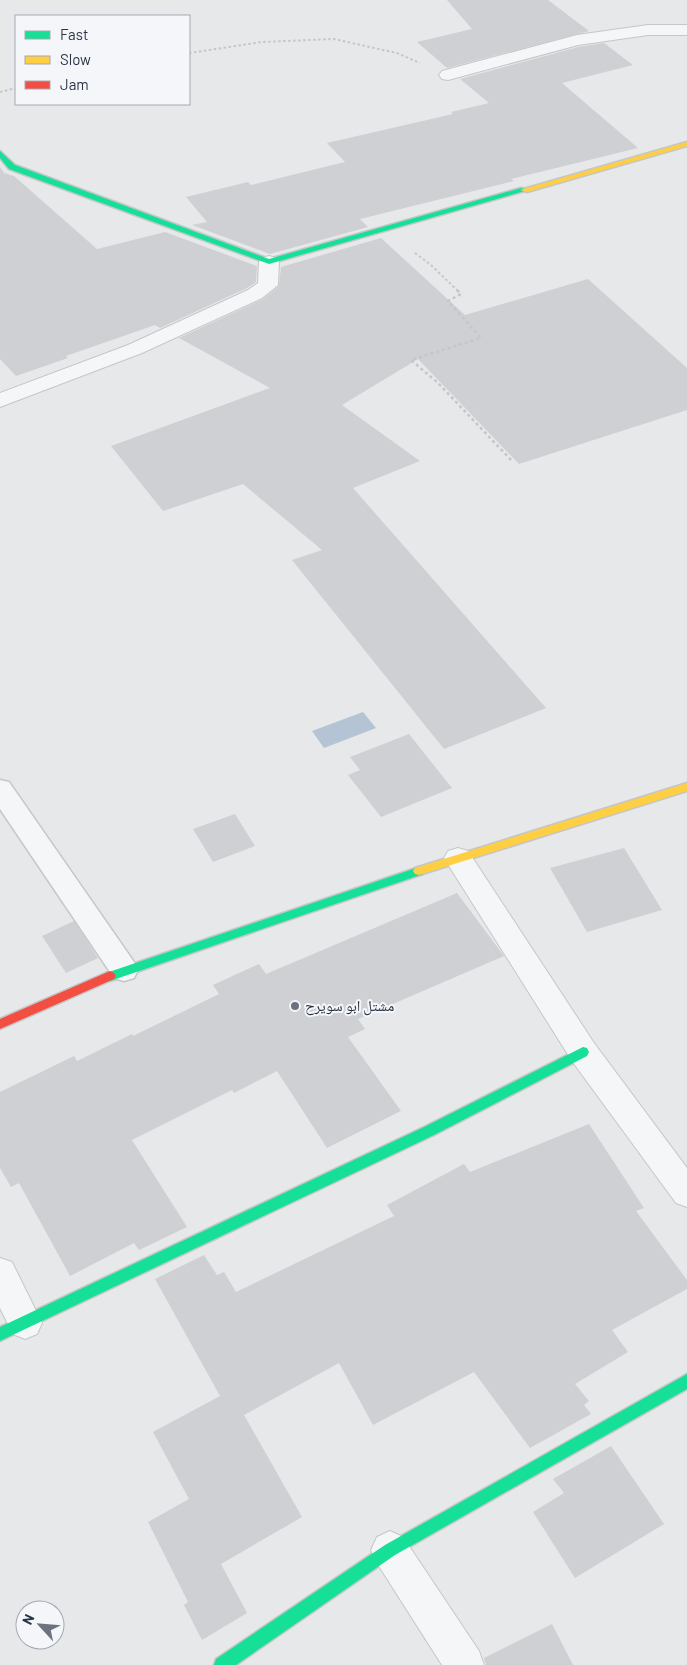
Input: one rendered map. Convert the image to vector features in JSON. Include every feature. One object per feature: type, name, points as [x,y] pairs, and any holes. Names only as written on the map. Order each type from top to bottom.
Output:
[{"type":"street","points":[[448,76],[577,40],[648,30],[687,30]]},
{"type":"street","points":[[0,153],[6,168],[269,262],[687,144]]},
{"type":"street","points":[[0,401],[135,349],[255,294],[268,285],[269,262]]},
{"type":"street","points":[[0,1024],[124,970],[458,858],[687,787]]},
{"type":"street","points":[[458,858],[584,1052],[687,1193]]},
{"type":"street","points":[[0,1272],[13,1328],[429,1131],[584,1052]]},
{"type":"street","points":[[222,1665],[390,1550],[687,1382]]},
{"type":"street","points":[[390,1550],[465,1665]]},
{"type":"lane","points":[[0,789],[124,970]]},
{"type":"path","points":[[190,52],[262,42],[334,38],[397,52],[448,76]]},
{"type":"path","points":[[0,92],[15,88]]},
{"type":"path","points":[[385,230],[431,264],[461,294],[448,301],[481,338],[411,360],[438,383],[512,461]]},
{"type":"water","points":[[363,712],[376,728],[324,748],[312,731]]},
{"type":"building","points":[[447,0],[548,0],[589,31],[447,68],[417,42],[472,29]]},
{"type":"building","points":[[604,43],[633,65],[562,83],[638,148],[360,219],[368,227],[270,254],[192,225],[207,222],[186,197],[248,182],[251,185],[345,162],[327,143],[453,114],[451,112],[489,103],[460,79],[578,47]]},
{"type":"building","points":[[0,167],[4,173],[14,176],[97,249],[165,232],[257,266],[256,282],[247,288],[160,328],[155,325],[66,356],[68,358],[16,376],[0,359]]},
{"type":"building","points":[[381,238],[465,315],[588,279],[687,368],[687,410],[519,464],[418,359],[342,405],[420,461],[353,488],[546,708],[444,749],[292,560],[322,550],[243,484],[163,511],[111,446],[270,388],[179,338],[263,299],[279,286],[281,267]]},
{"type":"building","points":[[409,734],[452,788],[381,817],[348,775],[360,770],[350,757]]},
{"type":"building","points":[[235,814],[255,846],[213,862],[193,829]]},
{"type":"building","points":[[624,848],[662,910],[587,932],[550,868]]},
{"type":"building","points":[[457,893],[504,956],[358,1019],[365,1029],[348,1037],[401,1111],[327,1148],[277,1071],[234,1093],[232,1090],[132,1140],[187,1227],[139,1250],[134,1243],[70,1276],[19,1183],[11,1187],[0,1168],[0,1092],[74,1056],[77,1061],[132,1034],[133,1036],[219,994],[213,985],[259,964],[266,974]]},
{"type":"building","points":[[74,921],[98,958],[66,973],[42,936]]},
{"type":"building","points":[[589,1124],[644,1208],[636,1211],[687,1280],[687,1289],[612,1330],[628,1352],[575,1384],[589,1401],[584,1405],[591,1414],[530,1448],[474,1372],[373,1425],[339,1363],[244,1415],[302,1517],[221,1564],[247,1613],[202,1640],[184,1605],[188,1602],[148,1522],[189,1499],[153,1432],[220,1396],[155,1279],[204,1255],[217,1275],[224,1272],[236,1292],[394,1216],[387,1205],[464,1164],[470,1172]]},
{"type":"building","points":[[611,1446],[664,1524],[575,1578],[533,1512],[564,1493],[553,1479]]},
{"type":"building","points":[[552,1624],[573,1665],[486,1665],[484,1658]]},
{"type":"traffic: fast","points":[[0,153],[12,167],[269,262],[524,190]]},
{"type":"traffic: fast","points":[[110,976],[419,871]]},
{"type":"traffic: fast","points":[[0,1334],[429,1131],[583,1052]]},
{"type":"traffic: fast","points":[[222,1665],[390,1550],[687,1381]]},
{"type":"traffic: slow","points":[[524,190],[687,144]]},
{"type":"traffic: slow","points":[[419,871],[687,787]]},
{"type":"traffic: jam","points":[[0,1024],[110,976]]},
{"type":"place","name":"مشتل ابو سويرح","points":[[295,1006]]}]
